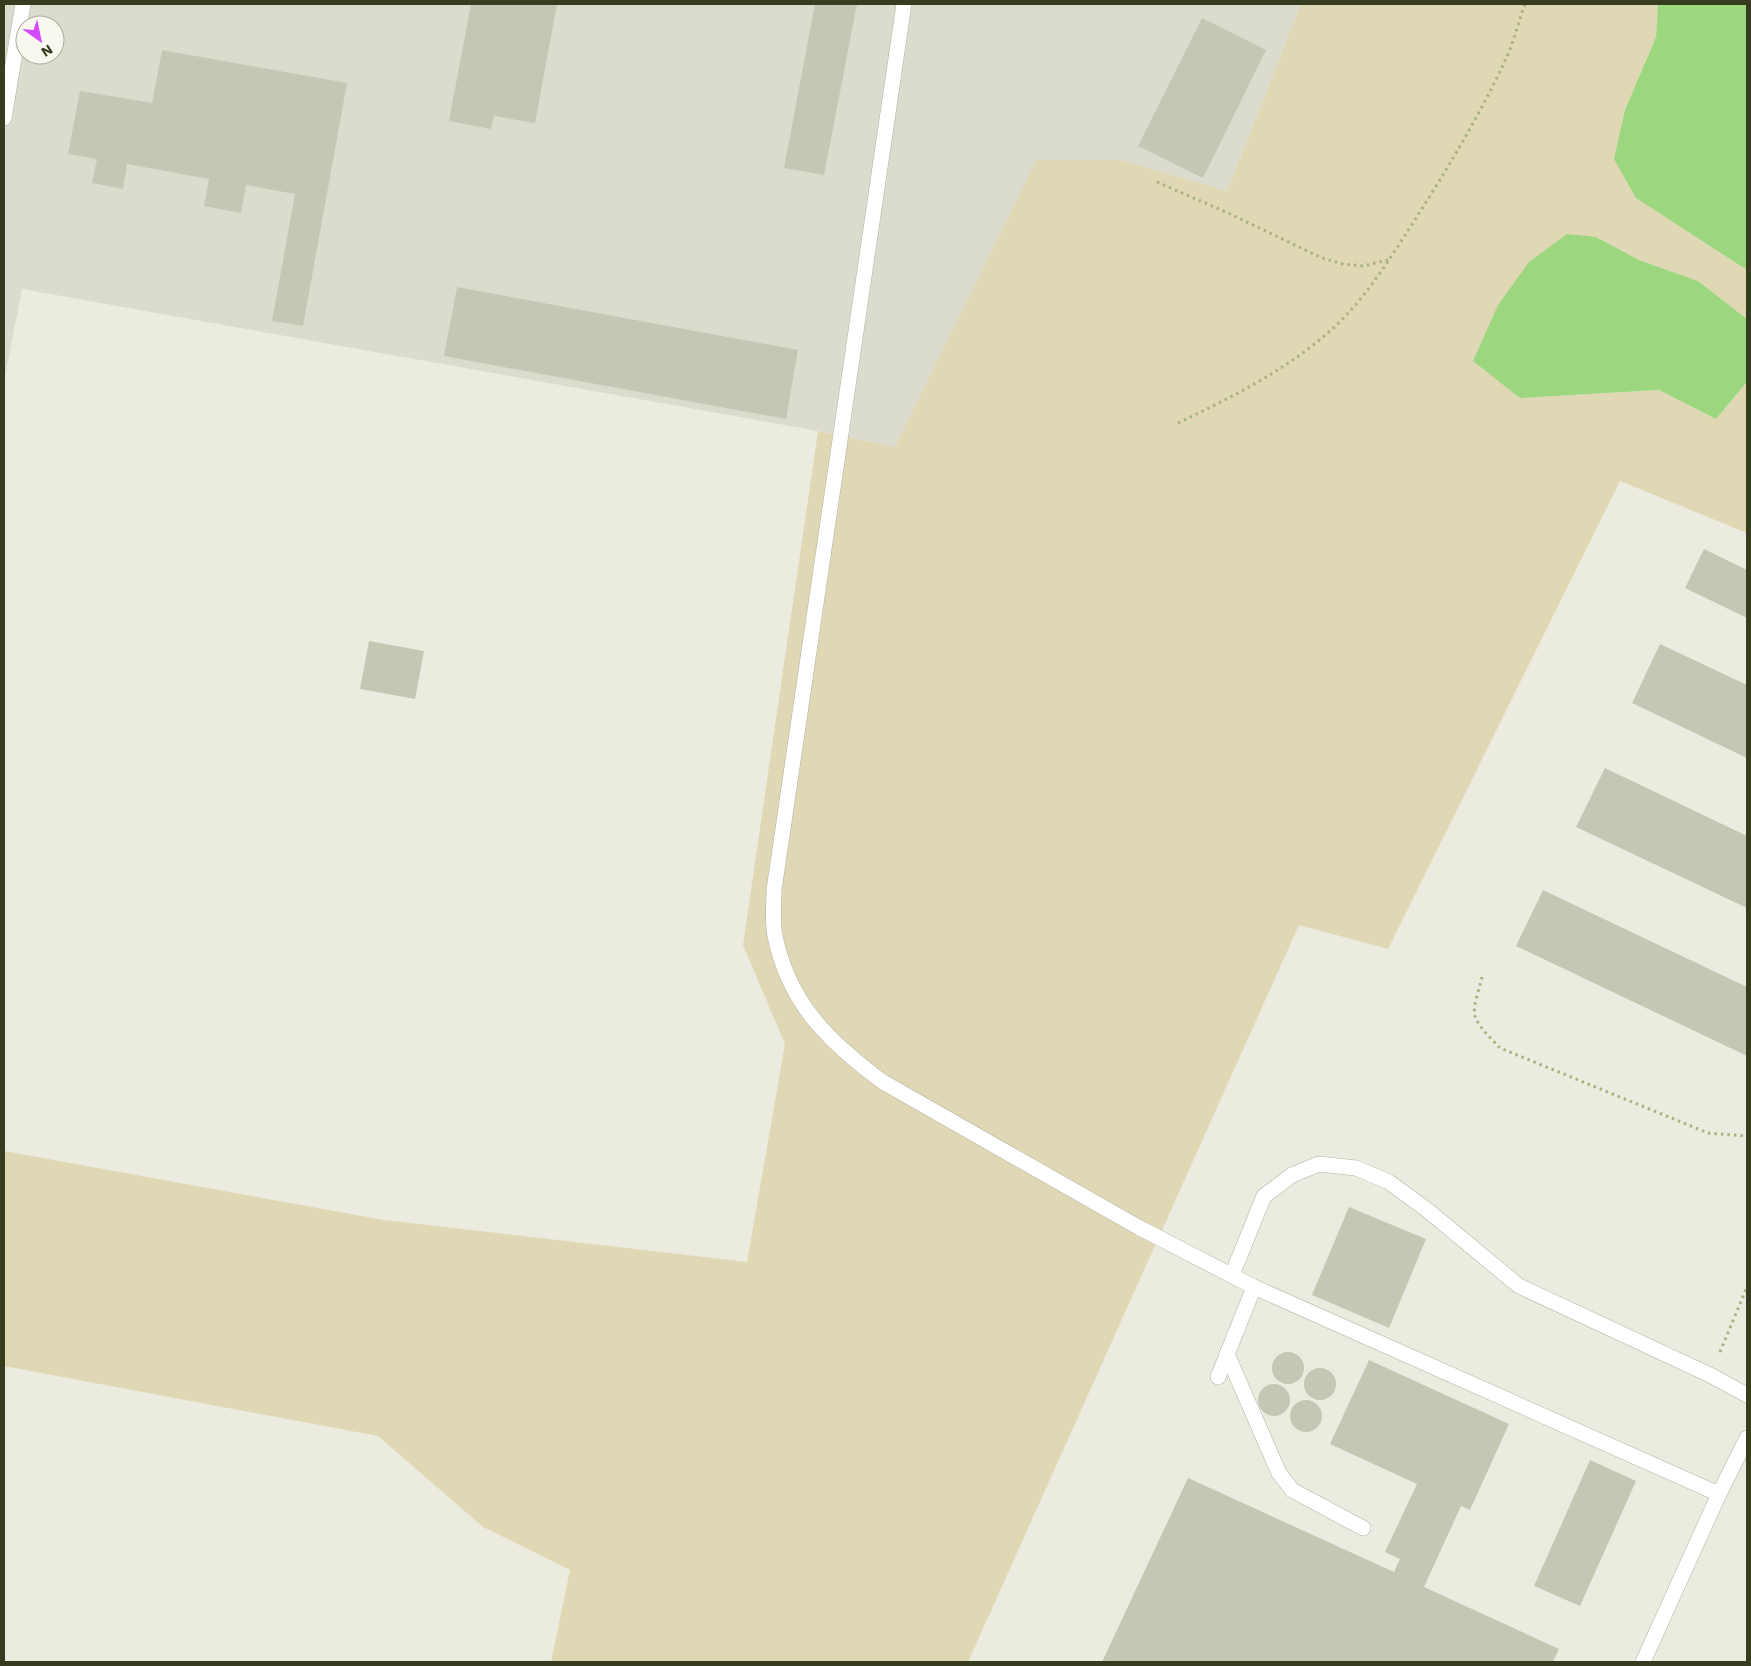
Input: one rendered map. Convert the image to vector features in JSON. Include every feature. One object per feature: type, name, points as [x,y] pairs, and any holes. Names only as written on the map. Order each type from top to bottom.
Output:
[{"type":"lane","points":[[4,118],[24,4]]},
{"type":"lane","points":[[904,4],[774,890],[775,934],[784,966],[799,999],[820,1028],[850,1058],[883,1082],[1138,1226],[1254,1287],[1719,1494]]},
{"type":"lane","points":[[1232,1275],[1264,1196],[1292,1175],[1318,1164],[1356,1168],[1389,1182],[1396,1187],[1426,1209],[1519,1286],[1747,1395]]},
{"type":"lane","points":[[1218,1377],[1254,1287]]},
{"type":"lane","points":[[1228,1354],[1279,1473],[1292,1490],[1363,1528]]},
{"type":"lane","points":[[1643,1662],[1719,1494],[1747,1438]]},
{"type":"path","points":[[1178,423],[1230,398],[1282,369],[1331,331],[1362,297],[1389,260],[1438,184],[1481,108],[1509,53],[1525,4]]},
{"type":"path","points":[[1157,182],[1226,212],[1322,258],[1343,264],[1363,266],[1389,260]]},
{"type":"path","points":[[1482,977],[1476,999],[1475,1016],[1488,1036],[1500,1048],[1708,1133],[1747,1136]]},
{"type":"path","points":[[1710,1376],[1747,1287]]},
{"type":"shaded area","points":[[4,4],[1301,4],[1227,191],[1120,160],[1036,160],[895,447],[818,431],[22,289],[4,382]]},
{"type":"shaded area","points":[[1301,4],[1658,4],[1656,37],[1625,110],[1637,198],[1747,270],[1747,319],[1698,281],[1639,260],[1596,237],[1520,398],[1659,390],[1716,419],[1747,382],[1747,533],[1620,481],[1388,949],[1299,925],[968,1662],[551,1662],[570,1570],[483,1527],[378,1436],[4,1366],[4,1151],[384,1220],[747,1262],[785,1044],[743,945],[818,431],[895,447],[1036,160],[1120,160],[1227,191]]},
{"type":"shaded area","points":[[1658,4],[1747,4],[1747,270],[1636,198],[1614,159],[1625,110],[1656,37]]},
{"type":"shaded area","points":[[1567,234],[1596,237],[1639,260],[1698,281],[1747,319],[1747,382],[1716,419],[1659,390],[1520,398],[1473,361],[1498,305],[1529,262]]},
{"type":"building","points":[[471,4],[557,4],[535,123],[494,116],[491,129],[449,121]]},
{"type":"building","points":[[815,4],[857,4],[824,175],[784,168]]},
{"type":"building","points":[[1202,18],[1266,50],[1203,178],[1138,146]]},
{"type":"building","points":[[162,50],[347,83],[303,326],[272,321],[295,194],[246,185],[241,213],[204,206],[209,179],[127,164],[123,189],[92,183],[97,159],[68,154],[80,91],[152,103]]},
{"type":"building","points":[[457,287],[798,350],[786,419],[444,356]]},
{"type":"building","points":[[1704,549],[1747,570],[1747,618],[1685,588]]},
{"type":"building","points":[[369,641],[424,651],[415,699],[360,689]]},
{"type":"building","points":[[1660,644],[1747,685],[1747,758],[1632,703]]},
{"type":"building","points":[[1605,768],[1747,836],[1747,908],[1576,827]]},
{"type":"building","points":[[1543,890],[1747,987],[1747,1056],[1516,946]]},
{"type":"building","points":[[1349,1207],[1426,1239],[1389,1328],[1312,1295]]},
{"type":"building","points":[[1288,1352],[1294,1353],[1299,1357],[1303,1362],[1303,1374],[1299,1379],[1294,1383],[1288,1384],[1282,1383],[1277,1379],[1273,1374],[1272,1368],[1273,1362],[1277,1357],[1282,1353]]},
{"type":"building","points":[[1369,1360],[1509,1424],[1470,1510],[1461,1506],[1424,1587],[1559,1649],[1553,1662],[1102,1662],[1188,1478],[1394,1572],[1400,1559],[1385,1552],[1417,1484],[1330,1444]]},
{"type":"building","points":[[1320,1368],[1326,1369],[1331,1373],[1335,1378],[1335,1390],[1331,1395],[1326,1399],[1320,1400],[1314,1399],[1309,1395],[1305,1390],[1304,1384],[1305,1378],[1309,1373],[1314,1369]]},
{"type":"building","points":[[1274,1384],[1280,1385],[1285,1389],[1289,1394],[1289,1406],[1285,1411],[1280,1415],[1274,1416],[1268,1415],[1263,1411],[1259,1406],[1258,1400],[1259,1394],[1263,1389],[1268,1385]]},
{"type":"building","points":[[1306,1400],[1312,1401],[1317,1405],[1321,1410],[1321,1422],[1317,1427],[1312,1431],[1306,1432],[1300,1431],[1295,1427],[1291,1422],[1290,1416],[1291,1410],[1295,1405],[1300,1401]]},
{"type":"building","points":[[1590,1460],[1636,1481],[1580,1606],[1534,1586]]}]
